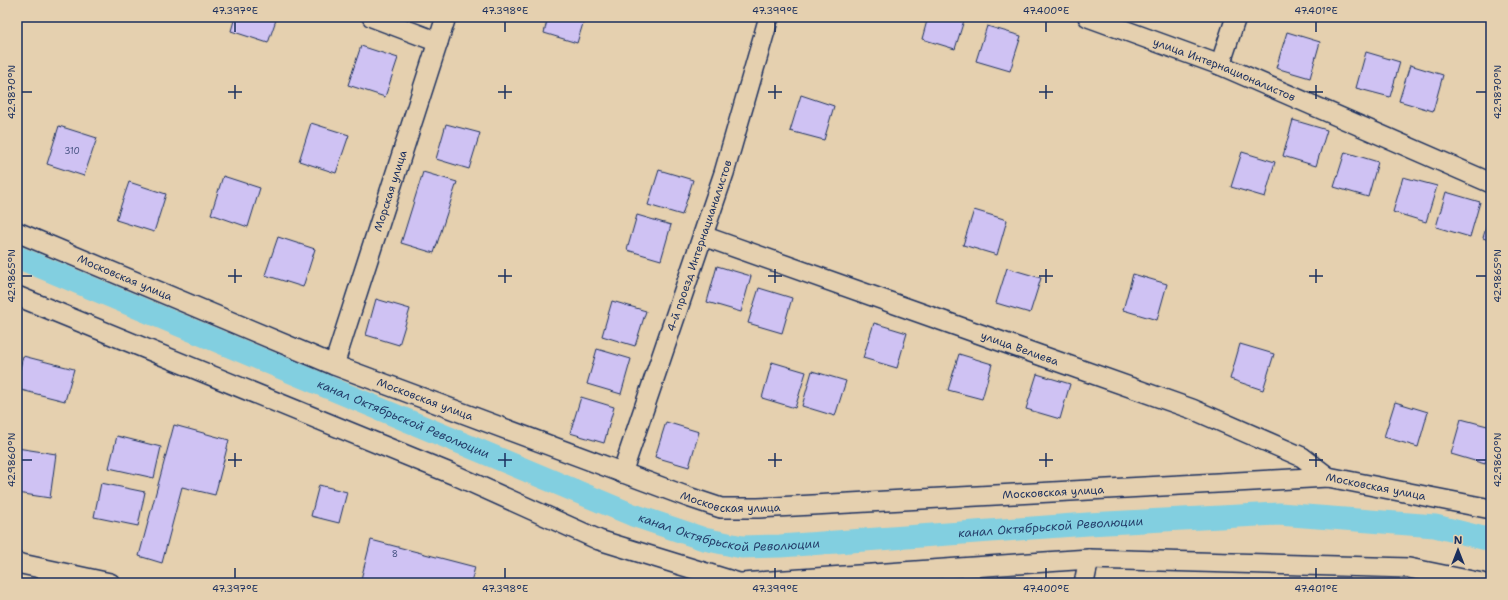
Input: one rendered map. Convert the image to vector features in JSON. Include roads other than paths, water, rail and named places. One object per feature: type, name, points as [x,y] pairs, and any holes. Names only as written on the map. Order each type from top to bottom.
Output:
[{"type":"street","points":[[372,17],[438,42]]},
{"type":"street","name":"Морская улица","points":[[334,365],[446,17]]},
{"type":"street","name":"4-й проезд Интернацианалистов","points":[[622,473],[724,173],[769,17]]},
{"type":"street","name":"улица Интернационалистов","points":[[1088,17],[1220,65],[1491,183]]},
{"type":"street","points":[[1220,65],[1236,17]]},
{"type":"street","name":"Московская улица","points":[[17,232],[334,365],[622,473],[721,508],[758,508],[1328,477],[1491,509]]},
{"type":"street","name":"улица Велиева","points":[[703,236],[1192,410],[1302,457],[1328,477]]},
{"type":"street","points":[[17,296],[457,476],[599,540],[741,583],[1089,559],[1408,575],[1482,583]]},
{"type":"street","points":[[1084,583],[1089,559]]},
{"type":"street","points":[[17,563],[110,583]]},
{"type":"waterway","name":"канал Октябрьской Революции","points":[[17,257],[633,515],[704,539],[742,547],[780,546],[1088,524],[1279,514],[1435,526],[1491,540]]}]
